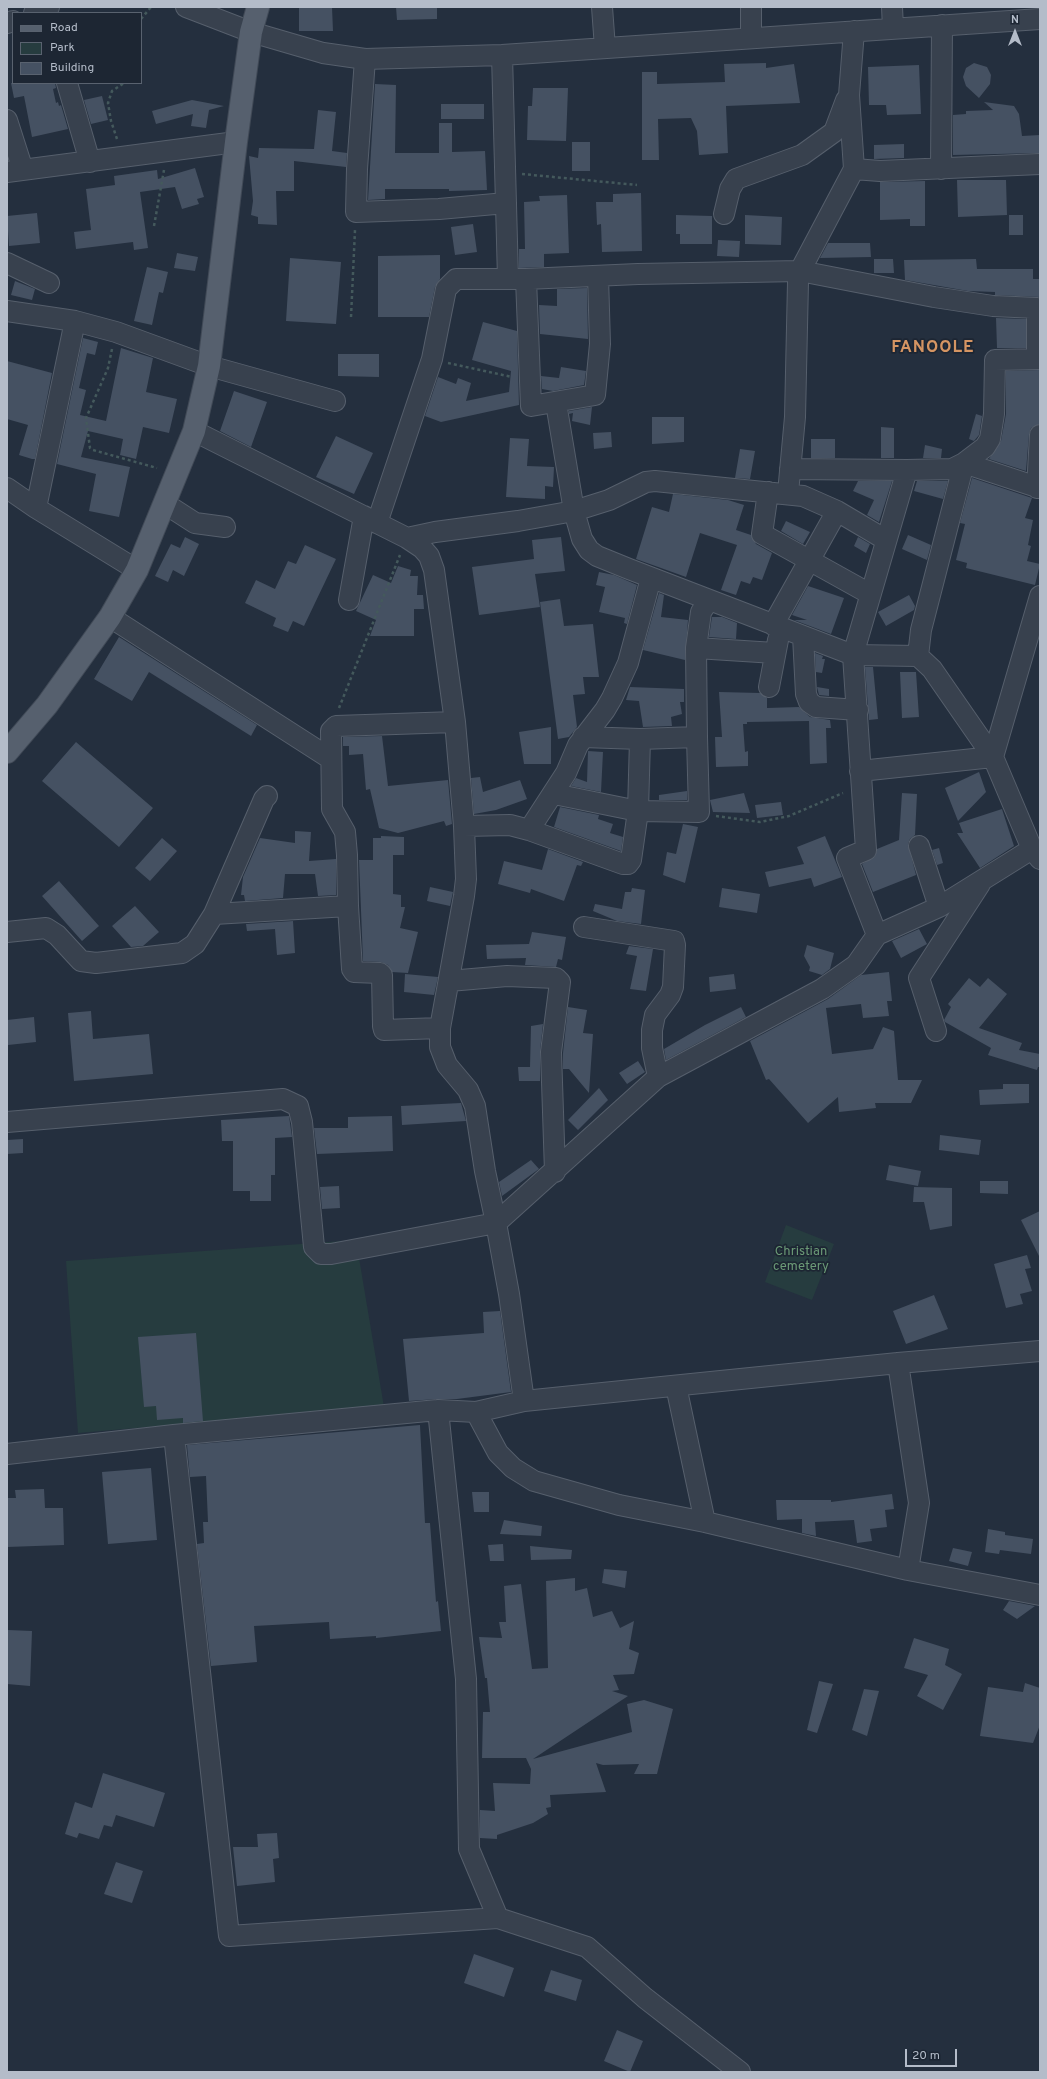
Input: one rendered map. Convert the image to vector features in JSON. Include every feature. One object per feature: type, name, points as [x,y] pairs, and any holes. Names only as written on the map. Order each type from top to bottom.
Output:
[{"type":"main road","points":[[7,752],[47,705],[110,617],[137,570],[194,431],[209,366],[251,32],[258,7]]},
{"type":"street","points":[[186,7],[251,32],[323,54],[365,60],[502,55],[1040,19]]},
{"type":"street","points":[[602,7],[605,48]]},
{"type":"street","points":[[751,7],[751,38]]},
{"type":"street","points":[[892,7],[893,28]]},
{"type":"street","points":[[941,169],[942,25]]},
{"type":"street","points":[[788,493],[795,417],[798,282],[800,271],[854,169],[849,95],[854,31]]},
{"type":"street","points":[[502,55],[506,202],[530,382],[531,406],[556,403],[595,395],[600,344],[598,276]]},
{"type":"street","points":[[365,60],[356,212],[439,209],[506,202]]},
{"type":"street","points":[[67,84],[90,162]]},
{"type":"street","points":[[724,214],[730,189],[736,179],[802,155],[834,132],[849,95]]},
{"type":"street","points":[[7,120],[15,171],[236,142]]},
{"type":"street","points":[[854,169],[880,171],[1040,164]]},
{"type":"street","points":[[7,263],[49,283]]},
{"type":"street","points":[[350,600],[370,519],[432,359],[446,289],[450,283],[456,279],[517,279],[800,271],[986,305],[1037,308],[1038,359],[996,360],[996,401],[990,439],[985,447],[964,463],[952,469],[790,469]]},
{"type":"street","points":[[7,310],[75,321],[116,332],[209,366],[335,401]]},
{"type":"street","points":[[36,508],[75,321]]},
{"type":"street","points":[[7,1122],[283,1099],[298,1106],[302,1122],[314,1247],[321,1254],[331,1254],[496,1224],[658,1077],[822,989],[856,965],[877,935],[939,907],[983,878],[1036,854],[993,758],[932,669],[918,656],[853,655],[776,627],[651,578],[598,556],[589,550],[582,539],[574,511],[556,403]]},
{"type":"street","points":[[194,431],[407,538],[426,552],[434,570],[455,722],[464,826],[464,896],[440,1028],[442,1057],[446,1065],[468,1090],[475,1106],[485,1171],[509,1294],[524,1401]]},
{"type":"street","points":[[964,463],[1038,488],[1040,435]]},
{"type":"street","points":[[918,656],[920,635],[964,463]]},
{"type":"street","points":[[877,935],[847,858],[866,850],[858,710],[853,655],[907,470]]},
{"type":"street","points":[[407,538],[435,532],[518,522],[574,511],[609,500],[646,482],[655,481],[788,493],[811,498],[837,511],[886,540]]},
{"type":"street","points":[[7,488],[36,508],[137,570]]},
{"type":"street","points":[[768,492],[762,534],[807,561],[870,594]]},
{"type":"street","points":[[164,504],[195,523],[225,527]]},
{"type":"street","points":[[769,687],[775,653],[776,627],[807,561],[837,511]]},
{"type":"street","points":[[529,830],[554,794],[583,738],[605,710],[628,663],[651,578]]},
{"type":"street","points":[[993,758],[1040,596]]},
{"type":"street","points":[[554,794],[638,811],[699,812],[696,648],[701,612],[709,600]]},
{"type":"street","points":[[110,617],[331,759]]},
{"type":"street","points":[[803,636],[806,694],[809,702],[816,707],[858,710]]},
{"type":"street","points":[[696,648],[775,653]]},
{"type":"street","points":[[440,1028],[384,1030],[382,976],[380,973],[354,972],[352,969],[348,906],[348,855],[345,832],[332,809],[332,727],[455,722]]},
{"type":"street","points":[[583,738],[640,739],[697,737]]},
{"type":"street","points":[[464,826],[502,824],[529,830],[623,864],[628,864],[631,860],[638,811],[640,739]]},
{"type":"street","points":[[861,779],[993,758]]},
{"type":"street","points":[[7,932],[46,928],[57,935],[80,961],[96,964],[182,953],[195,944],[214,914],[264,799],[267,796]]},
{"type":"street","points":[[919,846],[939,907]]},
{"type":"street","points":[[936,1031],[919,978],[983,878]]},
{"type":"street","points":[[214,914],[348,906]]},
{"type":"street","points":[[584,927],[674,941],[673,987],[670,995],[655,1015],[652,1030],[653,1061],[658,1077]]},
{"type":"street","points":[[449,981],[507,976],[559,979],[560,982],[551,1052],[555,1172]]},
{"type":"street","points":[[7,1454],[174,1435],[438,1410],[476,1412],[524,1401],[898,1363],[1040,1351]]},
{"type":"street","points":[[898,1363],[919,1503],[908,1570]]},
{"type":"street","points":[[676,1386],[706,1522]]},
{"type":"street","points":[[438,1410],[466,1680],[469,1849],[498,1918]]},
{"type":"street","points":[[476,1412],[498,1453],[513,1468],[534,1481],[619,1505],[706,1522],[908,1570],[1040,1595]]},
{"type":"street","points":[[174,1435],[228,1936],[498,1918],[587,1947],[645,1998],[740,2072]]},
{"type":"path","points":[[142,18],[151,7]]},
{"type":"path","points":[[122,84],[112,91],[108,103],[111,121],[124,156]]},
{"type":"path","points":[[154,226],[167,150]]},
{"type":"path","points":[[504,172],[638,185]]},
{"type":"path","points":[[351,317],[356,212]]},
{"type":"path","points":[[116,332],[108,368],[86,418],[90,448],[177,474]]},
{"type":"path","points":[[432,359],[530,382]]},
{"type":"path","points":[[332,727],[407,538]]},
{"type":"path","points":[[699,812],[730,819],[760,822],[789,816],[861,779]]},
{"type":"green space","name":"Christian cemetery","points":[[786,1225],[834,1244],[812,1300],[765,1282]]},
{"type":"green space","points":[[356,1240],[384,1407],[78,1433],[66,1261]]},
{"type":"building","points":[[299,7],[332,7],[333,31],[299,31]]},
{"type":"building","points":[[396,7],[437,7],[437,19],[397,20]]},
{"type":"building","points":[[766,63],[766,68],[794,64],[800,103],[726,106],[728,153],[699,155],[697,131],[691,118],[658,119],[659,160],[642,160],[642,72],[657,72],[657,84],[725,82],[724,64]]},
{"type":"building","points":[[974,63],[987,67],[991,75],[990,84],[979,98],[966,86],[963,77],[966,68]]},
{"type":"building","points":[[919,65],[921,114],[887,115],[886,105],[869,105],[868,67]]},
{"type":"building","points":[[11,83],[55,84],[56,88],[53,89],[56,103],[58,102],[59,106],[61,105],[68,129],[32,137],[24,96],[14,98]]},
{"type":"building","points":[[375,84],[396,85],[395,153],[439,153],[439,123],[452,123],[452,152],[485,151],[487,190],[449,191],[449,189],[385,189],[385,199],[368,200]]},
{"type":"building","points":[[533,88],[568,88],[566,141],[527,140],[528,106],[532,106]]},
{"type":"building","points":[[102,96],[108,120],[91,124],[84,100]]},
{"type":"building","points":[[192,100],[224,106],[209,110],[206,128],[191,126],[193,114],[156,124],[152,111]]},
{"type":"building","points":[[984,102],[1014,106],[1019,114],[1022,136],[1040,135],[1040,153],[953,155],[953,115],[966,114],[966,111],[993,110]]},
{"type":"building","points":[[441,104],[484,104],[484,119],[441,119]]},
{"type":"building","points":[[318,110],[336,112],[332,151],[347,153],[346,167],[294,161],[294,191],[276,191],[277,225],[258,224],[258,217],[251,215],[253,201],[249,156],[258,158],[259,148],[314,149]]},
{"type":"building","points":[[572,142],[590,142],[590,171],[572,171]]},
{"type":"building","points":[[904,144],[904,158],[874,159],[874,145]]},
{"type":"building","points":[[195,168],[204,197],[197,199],[199,204],[182,209],[175,187],[140,192],[148,248],[134,250],[133,242],[76,249],[74,232],[91,230],[86,189],[115,185],[114,176],[157,170],[158,179]]},
{"type":"building","points":[[957,180],[1006,180],[1007,215],[958,217]]},
{"type":"building","points":[[925,181],[925,226],[910,226],[910,219],[880,220],[880,182]]},
{"type":"building","points":[[641,193],[642,251],[602,252],[601,224],[597,225],[596,202],[613,202],[613,194]]},
{"type":"building","points":[[567,195],[569,253],[544,254],[544,267],[519,268],[519,249],[525,249],[524,202],[540,201],[539,196]]},
{"type":"building","points":[[37,213],[40,243],[9,246],[7,216]]},
{"type":"building","points":[[676,215],[712,216],[712,244],[680,244],[680,234],[676,234]]},
{"type":"building","points":[[745,215],[782,217],[781,245],[745,244]]},
{"type":"building","points":[[1009,215],[1023,215],[1023,235],[1009,235]]},
{"type":"building","points":[[473,224],[477,252],[455,255],[451,227]]},
{"type":"building","points":[[718,240],[740,241],[739,257],[717,256]]},
{"type":"building","points":[[828,243],[870,243],[871,257],[820,258]]},
{"type":"building","points":[[177,253],[198,257],[195,271],[174,268]]},
{"type":"building","points":[[440,255],[440,279],[435,287],[429,317],[378,317],[378,256]]},
{"type":"building","points":[[290,258],[341,262],[336,324],[286,321]]},
{"type":"building","points":[[874,259],[893,259],[894,273],[874,273]]},
{"type":"building","points":[[976,259],[977,269],[1033,269],[1033,279],[1040,279],[1040,297],[995,295],[995,292],[968,291],[905,280],[904,260]]},
{"type":"building","points":[[147,267],[168,272],[163,293],[159,292],[152,325],[134,321]]},
{"type":"building","points":[[15,281],[35,289],[32,300],[11,295]]},
{"type":"building","points":[[587,288],[588,339],[540,334],[539,305],[557,306],[557,289]]},
{"type":"building","points":[[996,318],[1026,319],[1026,348],[997,348]]},
{"type":"building","points":[[483,322],[517,331],[519,405],[441,422],[425,416],[438,377],[456,384],[458,378],[471,383],[466,401],[509,392],[511,371],[472,360]]},
{"type":"building","points":[[83,338],[98,342],[95,355],[87,353],[79,388],[86,390],[80,415],[106,421],[121,348],[153,358],[146,392],[177,399],[169,433],[143,427],[136,459],[120,455],[123,439],[88,431],[81,457],[130,467],[119,517],[89,511],[96,474],[57,464]]},
{"type":"building","points":[[338,354],[379,354],[379,377],[338,376]]},
{"type":"building","points":[[7,361],[52,373],[35,459],[19,455],[28,425],[7,419]]},
{"type":"building","points":[[561,367],[586,371],[584,385],[553,391],[542,389],[541,376],[559,378]]},
{"type":"building","points":[[1040,370],[1040,424],[1031,428],[1029,434],[1026,471],[989,459],[1001,441],[1006,414],[1006,371]]},
{"type":"building","points":[[234,391],[267,402],[251,447],[220,431]]},
{"type":"building","points":[[592,407],[590,425],[572,421],[573,413],[569,414],[569,411]]},
{"type":"building","points":[[976,414],[982,416],[979,435],[974,441],[969,439]]},
{"type":"building","points":[[652,417],[684,417],[684,442],[652,444]]},
{"type":"building","points":[[881,427],[894,428],[894,458],[881,458]]},
{"type":"building","points":[[611,432],[612,447],[594,449],[593,433]]},
{"type":"building","points":[[336,436],[373,453],[354,494],[316,477]]},
{"type":"building","points":[[510,438],[529,439],[527,466],[554,467],[553,487],[545,486],[545,499],[506,497]]},
{"type":"building","points":[[811,439],[835,439],[835,458],[811,458]]},
{"type":"building","points":[[925,445],[942,449],[941,458],[923,458]]},
{"type":"building","points":[[740,449],[755,451],[750,479],[735,478]]},
{"type":"building","points":[[972,478],[1032,498],[1025,518],[1033,520],[1028,545],[1031,546],[1027,561],[1040,564],[1035,585],[966,568],[967,563],[956,560],[965,524],[960,523]]},
{"type":"building","points":[[858,481],[892,481],[879,522],[867,515],[874,500],[853,491]]},
{"type":"building","points":[[917,481],[948,481],[943,499],[914,491]]},
{"type":"building","points":[[673,494],[728,500],[744,505],[736,530],[751,535],[756,544],[772,553],[762,580],[753,577],[750,584],[741,581],[736,595],[721,590],[737,545],[700,533],[686,577],[636,559],[652,507],[669,512]]},
{"type":"building","points":[[786,521],[810,532],[803,544],[781,531]]},
{"type":"building","points":[[908,535],[931,545],[927,560],[902,549]]},
{"type":"building","points":[[185,537],[199,544],[184,576],[173,570],[168,582],[155,576],[171,544],[180,548]]},
{"type":"building","points":[[561,537],[565,571],[535,574],[540,607],[479,615],[472,567],[534,559],[532,540]]},
{"type":"building","points":[[858,537],[870,544],[866,553],[854,546]]},
{"type":"building","points":[[305,545],[336,559],[304,626],[293,621],[288,632],[273,626],[276,618],[245,603],[256,580],[275,589],[288,561],[296,564]]},
{"type":"building","points":[[398,566],[411,570],[410,576],[418,576],[417,595],[423,595],[424,609],[414,609],[414,636],[370,636],[376,620],[356,611],[373,575],[391,583]]},
{"type":"building","points":[[599,572],[614,575],[637,585],[627,624],[624,623],[625,618],[599,612],[605,587],[596,585]]},
{"type":"building","points":[[808,586],[844,598],[831,634],[794,620],[807,620],[792,615]]},
{"type":"building","points":[[659,593],[664,595],[661,617],[688,620],[685,660],[643,650]]},
{"type":"building","points":[[909,595],[915,606],[914,610],[886,626],[878,612]]},
{"type":"building","points":[[560,599],[564,626],[593,624],[599,677],[583,677],[585,694],[573,695],[577,727],[569,737],[558,739],[540,602]]},
{"type":"building","points":[[712,617],[722,617],[737,623],[736,639],[709,637]]},
{"type":"building","points":[[119,637],[257,725],[251,736],[149,672],[132,701],[94,679]]},
{"type":"building","points":[[815,653],[823,656],[822,659],[825,659],[822,673],[816,672]]},
{"type":"building","points":[[865,667],[873,667],[878,719],[869,720]]},
{"type":"building","points":[[900,672],[916,672],[919,717],[902,718]]},
{"type":"building","points":[[630,687],[684,689],[684,702],[680,702],[682,714],[671,717],[672,726],[643,727],[639,701],[626,700]]},
{"type":"building","points":[[817,687],[829,689],[829,696],[819,695]]},
{"type":"building","points":[[719,692],[760,693],[767,698],[767,708],[799,707],[810,717],[830,720],[831,728],[826,728],[827,763],[810,764],[809,721],[747,722],[747,724],[743,724],[745,752],[748,751],[748,766],[716,767],[715,737],[722,737]]},
{"type":"building","points":[[551,727],[551,764],[524,764],[519,732]]},
{"type":"building","points":[[382,736],[388,786],[448,780],[452,824],[446,826],[444,821],[398,833],[379,828],[370,789],[366,790],[363,754],[349,755],[349,746],[343,746],[343,737]]},
{"type":"building","points":[[76,742],[153,808],[119,847],[42,781]]},
{"type":"building","points":[[588,751],[603,752],[601,792],[571,786],[576,778],[587,782]]},
{"type":"building","points":[[979,772],[986,792],[958,821],[945,788]]},
{"type":"building","points":[[480,777],[483,792],[520,780],[527,799],[496,810],[474,814],[471,778]]},
{"type":"building","points":[[687,791],[687,800],[659,800],[659,795]]},
{"type":"building","points":[[744,793],[750,813],[713,812],[710,800]]},
{"type":"building","points":[[902,793],[917,794],[915,835],[910,839],[908,844],[916,875],[873,892],[862,864],[875,856],[877,849],[899,840]]},
{"type":"building","points":[[781,802],[783,815],[757,818],[755,805]]},
{"type":"building","points":[[560,807],[599,815],[598,819],[613,824],[610,833],[623,837],[621,851],[554,827]]},
{"type":"building","points":[[1002,809],[1014,846],[980,868],[957,833],[963,833],[959,823]]},
{"type":"building","points":[[683,824],[698,827],[685,883],[663,875],[667,852],[676,854]]},
{"type":"building","points":[[295,831],[311,832],[309,861],[336,859],[336,895],[318,896],[315,874],[285,874],[283,898],[245,901],[244,895],[241,895],[243,877],[260,838],[295,843]]},
{"type":"building","points":[[381,836],[404,837],[404,855],[393,855],[393,894],[401,895],[401,907],[405,907],[400,928],[418,932],[408,973],[392,972],[388,965],[381,962],[363,961],[359,860],[373,860],[373,838],[381,838]]},
{"type":"building","points":[[825,836],[842,877],[814,887],[811,878],[769,887],[765,872],[804,864],[797,847]]},
{"type":"building","points":[[162,838],[177,851],[150,881],[135,868]]},
{"type":"building","points":[[939,848],[943,863],[937,865],[932,850]]},
{"type":"building","points":[[548,849],[583,862],[581,866],[577,865],[564,901],[531,889],[530,893],[498,884],[504,861],[542,870]]},
{"type":"building","points":[[59,881],[99,926],[82,941],[42,896]]},
{"type":"building","points":[[430,887],[453,892],[450,906],[427,901]]},
{"type":"building","points":[[632,888],[645,890],[641,924],[617,921],[593,911],[595,904],[622,909],[625,892],[631,892]]},
{"type":"building","points":[[722,888],[760,894],[757,913],[719,907]]},
{"type":"building","points":[[135,906],[159,932],[143,946],[131,947],[112,926]]},
{"type":"building","points":[[293,921],[295,953],[277,955],[275,929],[247,931],[246,924]]},
{"type":"building","points":[[919,929],[927,944],[901,958],[892,941]]},
{"type":"building","points":[[532,932],[566,937],[562,960],[558,959],[556,967],[525,965],[526,958],[487,959],[486,945],[529,944]]},
{"type":"building","points":[[807,945],[834,953],[830,969],[822,975],[809,971],[810,967],[804,956]]},
{"type":"building","points":[[629,946],[653,949],[646,991],[630,989],[637,956],[626,954]]},
{"type":"building","points":[[889,972],[892,1001],[887,1001],[889,1016],[863,1018],[861,1004],[826,1008],[832,1054],[873,1049],[883,1027],[894,1031],[898,1080],[922,1080],[911,1103],[875,1103],[876,1108],[839,1112],[838,1097],[808,1123],[769,1079],[766,1080],[750,1041],[828,999],[861,975]]},
{"type":"building","points":[[405,974],[438,977],[434,995],[404,992]]},
{"type":"building","points":[[734,974],[736,989],[710,992],[709,977]]},
{"type":"building","points":[[969,978],[980,987],[988,978],[1007,994],[979,1028],[1022,1043],[1019,1050],[1040,1054],[1040,1067],[1038,1067],[1037,1070],[988,1055],[991,1048],[945,1022],[944,1020],[951,1007],[948,1004]]},
{"type":"building","points":[[568,1007],[587,1010],[583,1033],[593,1034],[589,1093],[569,1069],[563,1069],[563,1053]]},
{"type":"building","points":[[741,1007],[746,1017],[666,1060],[664,1049],[705,1025]]},
{"type":"building","points":[[91,1011],[93,1039],[149,1034],[153,1074],[74,1081],[68,1013]]},
{"type":"building","points":[[34,1017],[36,1042],[8,1045],[7,1020]]},
{"type":"building","points":[[543,1024],[540,1051],[540,1081],[519,1081],[518,1067],[530,1067],[531,1026]]},
{"type":"building","points":[[638,1061],[645,1072],[627,1084],[619,1073]]},
{"type":"building","points":[[1003,1084],[1029,1084],[1029,1103],[980,1105],[979,1090],[1003,1089]]},
{"type":"building","points":[[599,1088],[608,1100],[578,1130],[568,1120]]},
{"type":"building","points":[[461,1103],[466,1121],[402,1125],[401,1106]]},
{"type":"building","points":[[289,1116],[292,1137],[275,1138],[275,1175],[271,1175],[271,1201],[250,1201],[250,1191],[233,1191],[233,1141],[222,1141],[221,1120]]},
{"type":"building","points":[[392,1116],[393,1151],[317,1154],[314,1128],[348,1128],[348,1117]]},
{"type":"building","points":[[940,1135],[981,1140],[979,1155],[939,1150]]},
{"type":"building","points":[[23,1139],[23,1153],[7,1154],[7,1140]]},
{"type":"building","points":[[531,1160],[539,1169],[502,1196],[499,1182]]},
{"type":"building","points":[[889,1165],[921,1171],[918,1186],[886,1180]]},
{"type":"building","points":[[980,1181],[1008,1181],[1008,1194],[980,1193]]},
{"type":"building","points":[[339,1186],[340,1208],[322,1209],[320,1187]]},
{"type":"building","points":[[914,1187],[952,1188],[952,1226],[930,1230],[924,1202],[913,1202]]},
{"type":"building","points":[[1040,1211],[1040,1258],[1021,1220]]},
{"type":"building","points":[[1027,1255],[1031,1268],[1025,1269],[1032,1291],[1020,1294],[1023,1304],[1006,1308],[994,1264]]},
{"type":"building","points":[[934,1295],[948,1329],[906,1344],[893,1311]]},
{"type":"building","points":[[500,1311],[511,1392],[457,1399],[409,1401],[403,1339],[484,1333],[483,1312]]},
{"type":"building","points":[[196,1333],[203,1421],[183,1423],[183,1418],[157,1420],[156,1406],[144,1407],[138,1337]]},
{"type":"building","points":[[420,1425],[425,1523],[430,1523],[436,1602],[438,1601],[441,1631],[376,1638],[376,1636],[330,1639],[329,1622],[254,1626],[257,1662],[211,1666],[197,1544],[204,1543],[203,1522],[208,1522],[206,1476],[190,1477],[187,1445]]},
{"type":"building","points":[[151,1468],[157,1540],[108,1544],[102,1472]]},
{"type":"building","points":[[44,1489],[45,1508],[63,1508],[64,1545],[7,1547],[7,1498],[16,1498],[15,1490]]},
{"type":"building","points":[[472,1492],[489,1492],[489,1512],[474,1512]]},
{"type":"building","points":[[892,1494],[894,1509],[885,1510],[887,1527],[870,1529],[872,1541],[857,1543],[854,1520],[815,1522],[816,1536],[802,1533],[802,1519],[777,1520],[776,1500],[831,1500],[831,1502]]},
{"type":"building","points":[[504,1520],[542,1526],[541,1536],[500,1534]]},
{"type":"building","points":[[988,1529],[1005,1532],[1005,1535],[1033,1539],[1031,1554],[1000,1550],[999,1554],[985,1552]]},
{"type":"building","points":[[503,1544],[504,1561],[490,1561],[488,1545]]},
{"type":"building","points":[[530,1546],[572,1550],[571,1559],[531,1560]]},
{"type":"building","points":[[953,1548],[972,1552],[968,1566],[949,1561]]},
{"type":"building","points":[[604,1569],[627,1571],[625,1588],[602,1583]]},
{"type":"building","points":[[575,1578],[575,1591],[587,1588],[593,1617],[612,1611],[620,1628],[634,1621],[629,1649],[639,1653],[634,1674],[613,1675],[619,1690],[612,1691],[628,1696],[533,1759],[632,1732],[627,1704],[644,1700],[673,1709],[657,1774],[634,1774],[639,1764],[603,1765],[596,1763],[606,1792],[550,1795],[551,1807],[546,1808],[548,1814],[533,1823],[497,1835],[497,1839],[480,1838],[480,1810],[495,1811],[493,1783],[530,1784],[531,1769],[526,1758],[482,1758],[483,1712],[490,1712],[487,1678],[485,1678],[479,1637],[502,1638],[499,1622],[506,1622],[504,1586],[521,1584],[532,1669],[548,1668],[546,1581]]},
{"type":"building","points":[[1009,1601],[1035,1606],[1017,1619],[1003,1610]]},
{"type":"building","points":[[8,1630],[32,1631],[30,1686],[7,1684]]},
{"type":"building","points":[[914,1638],[949,1649],[945,1665],[962,1674],[943,1710],[917,1696],[928,1675],[904,1668]]},
{"type":"building","points":[[819,1681],[833,1684],[817,1733],[807,1730]]},
{"type":"building","points":[[1025,1683],[1040,1688],[1040,1725],[1033,1743],[980,1736],[988,1687],[1023,1692]]},
{"type":"building","points":[[864,1689],[879,1691],[867,1736],[852,1730]]},
{"type":"building","points":[[103,1773],[165,1793],[154,1827],[116,1815],[112,1827],[104,1825],[99,1839],[79,1833],[77,1838],[65,1834],[75,1802],[92,1808]]},
{"type":"building","points":[[277,1833],[279,1858],[273,1859],[275,1882],[237,1886],[233,1847],[258,1847],[257,1834]]},
{"type":"building","points":[[116,1862],[143,1871],[132,1903],[104,1894]]},
{"type":"building","points":[[474,1954],[514,1968],[504,1997],[464,1983]]},
{"type":"building","points":[[551,1970],[582,1980],[576,2001],[544,1991]]},
{"type":"building","points":[[617,2030],[643,2041],[630,2072],[604,2061]]},
{"type":"district","name":"FANOOLE","points":[[933,349]]}]
